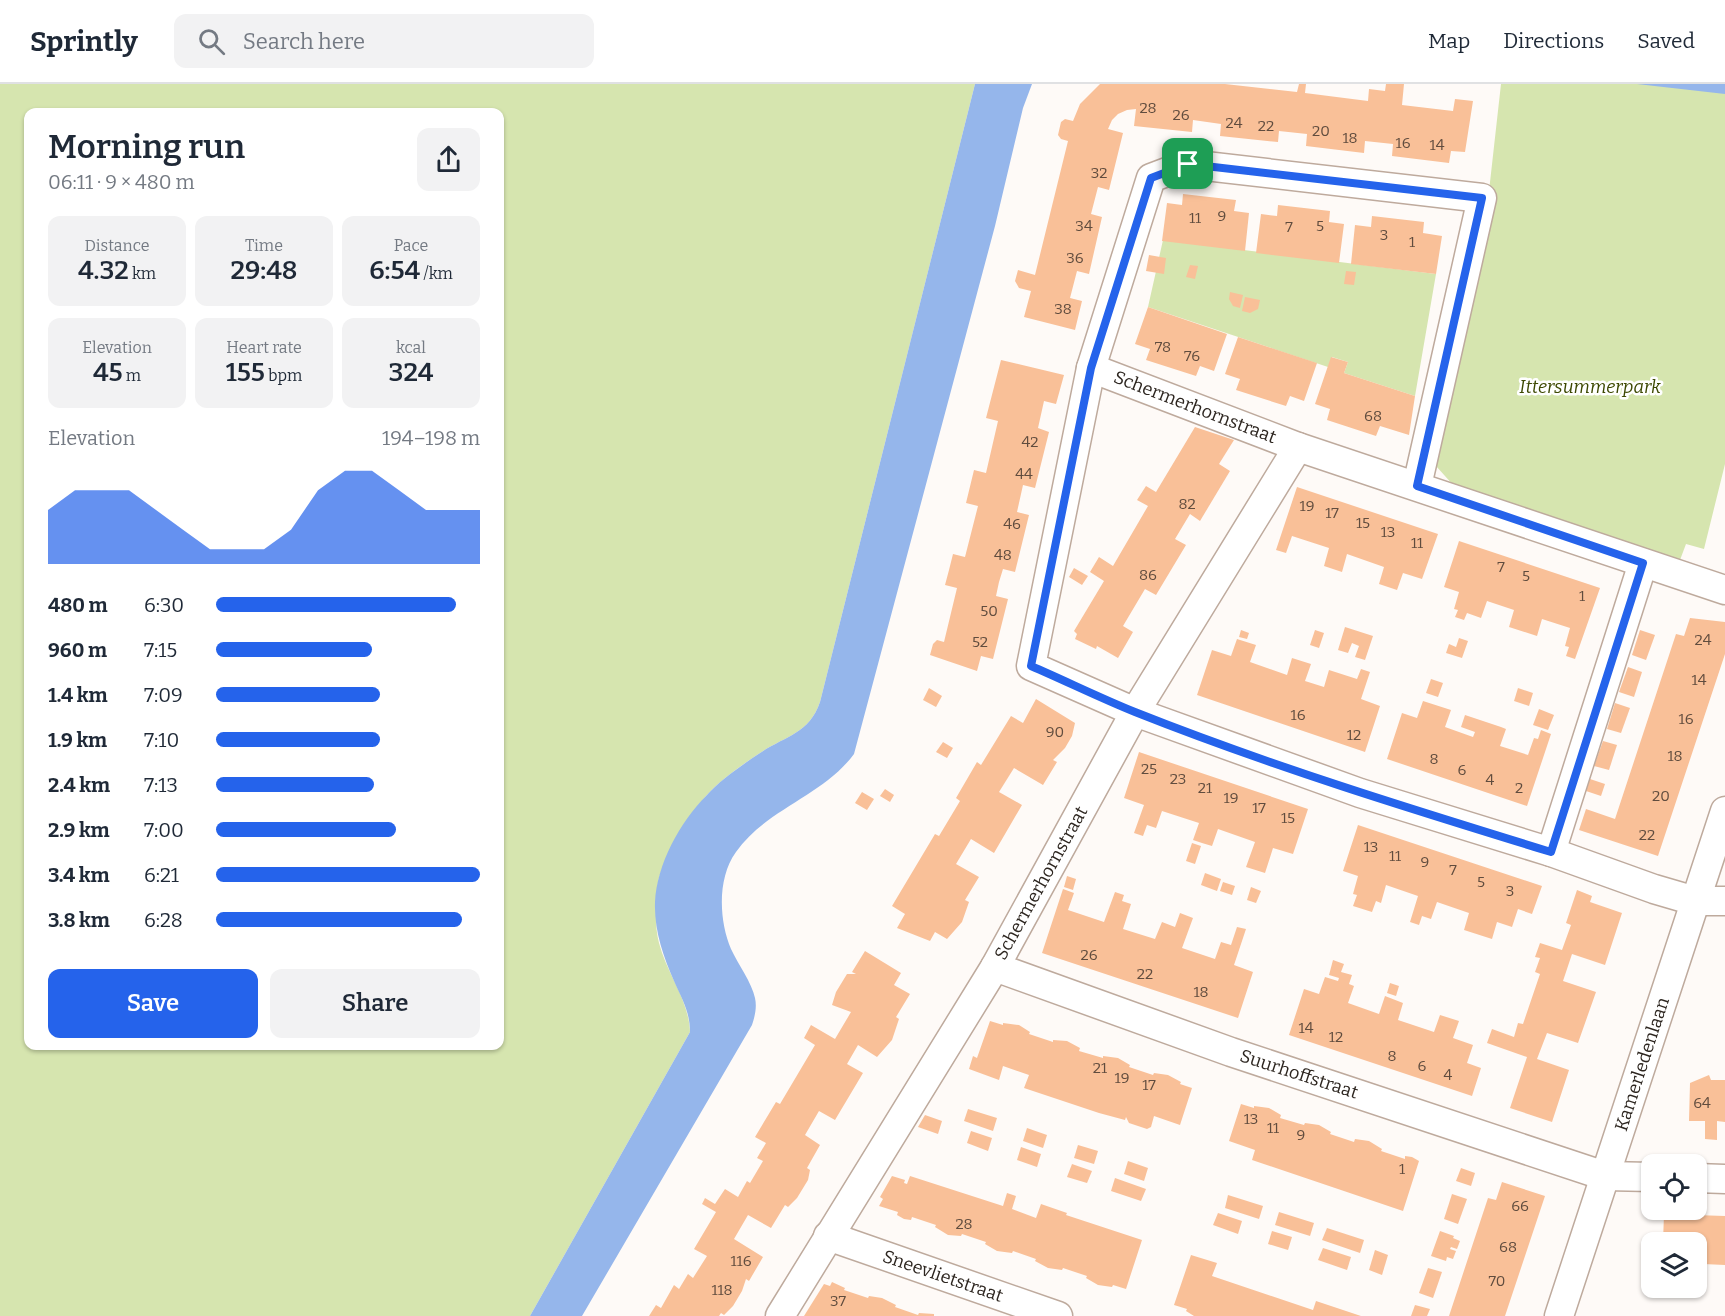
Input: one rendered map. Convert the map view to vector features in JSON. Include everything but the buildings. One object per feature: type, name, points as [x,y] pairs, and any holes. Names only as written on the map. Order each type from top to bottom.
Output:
[{"type":"street","points":[[1417,486],[1482,198],[1188,164],[1151,178],[1091,368],[1031,666],[1134,712],[1360,793],[1551,852],[1654,889],[1695,901],[1725,901]]},
{"type":"street","name":"Schermerhornstraat","points":[[1091,368],[1298,447],[1725,590]]},
{"type":"street","name":"Schermerhornstraat","points":[[780,1316],[995,967],[1134,712],[1298,447]]},
{"type":"street","points":[[1551,852],[1643,563]]},
{"type":"street","name":"Kamerledenlaan","points":[[1559,1316],[1725,811]]},
{"type":"street","name":"Suurhoffstraat","points":[[995,967],[1231,1052],[1605,1176],[1641,1177]]},
{"type":"street","points":[[1707,1178],[1725,1179]]},
{"type":"street","name":"Sneevlietstraat","points":[[828,1236],[1058,1316]]},
{"type":"green space","points":[[0,84],[975,84],[820,702],[810,721],[803,728],[746,762],[711,790],[685,825],[671,850],[658,883],[656,928],[663,954],[686,1009],[690,1032],[530,1316],[0,1316]]},
{"type":"green space","name":"Ittersummerpark","points":[[1501,84],[1725,84],[1725,464],[1704,549],[1686,544],[1680,560],[1454,486],[1436,466],[1488,200]]},
{"type":"green space","points":[[1163,240],[1436,274],[1415,396],[1344,373],[1348,362],[1332,357],[1328,367],[1148,307]]},
{"type":"water","points":[[975,84],[1032,84],[1023,108],[995,226],[854,754],[827,781],[778,813],[748,837],[730,862],[723,887],[722,913],[731,949],[748,980],[756,1001],[752,1025],[582,1316],[530,1316],[690,1032],[687,1012],[663,952],[656,923],[655,902],[660,873],[672,844],[687,818],[712,790],[769,747],[803,728],[810,721],[820,702]]},
{"type":"water","points":[[1637,84],[1725,84],[1725,94]]},
{"type":"route","points":[[1188,164],[1482,198],[1417,486],[1643,563],[1551,852],[1360,793],[1269,761],[1134,712],[1031,666],[1091,368],[1151,178],[1188,164]]}]
